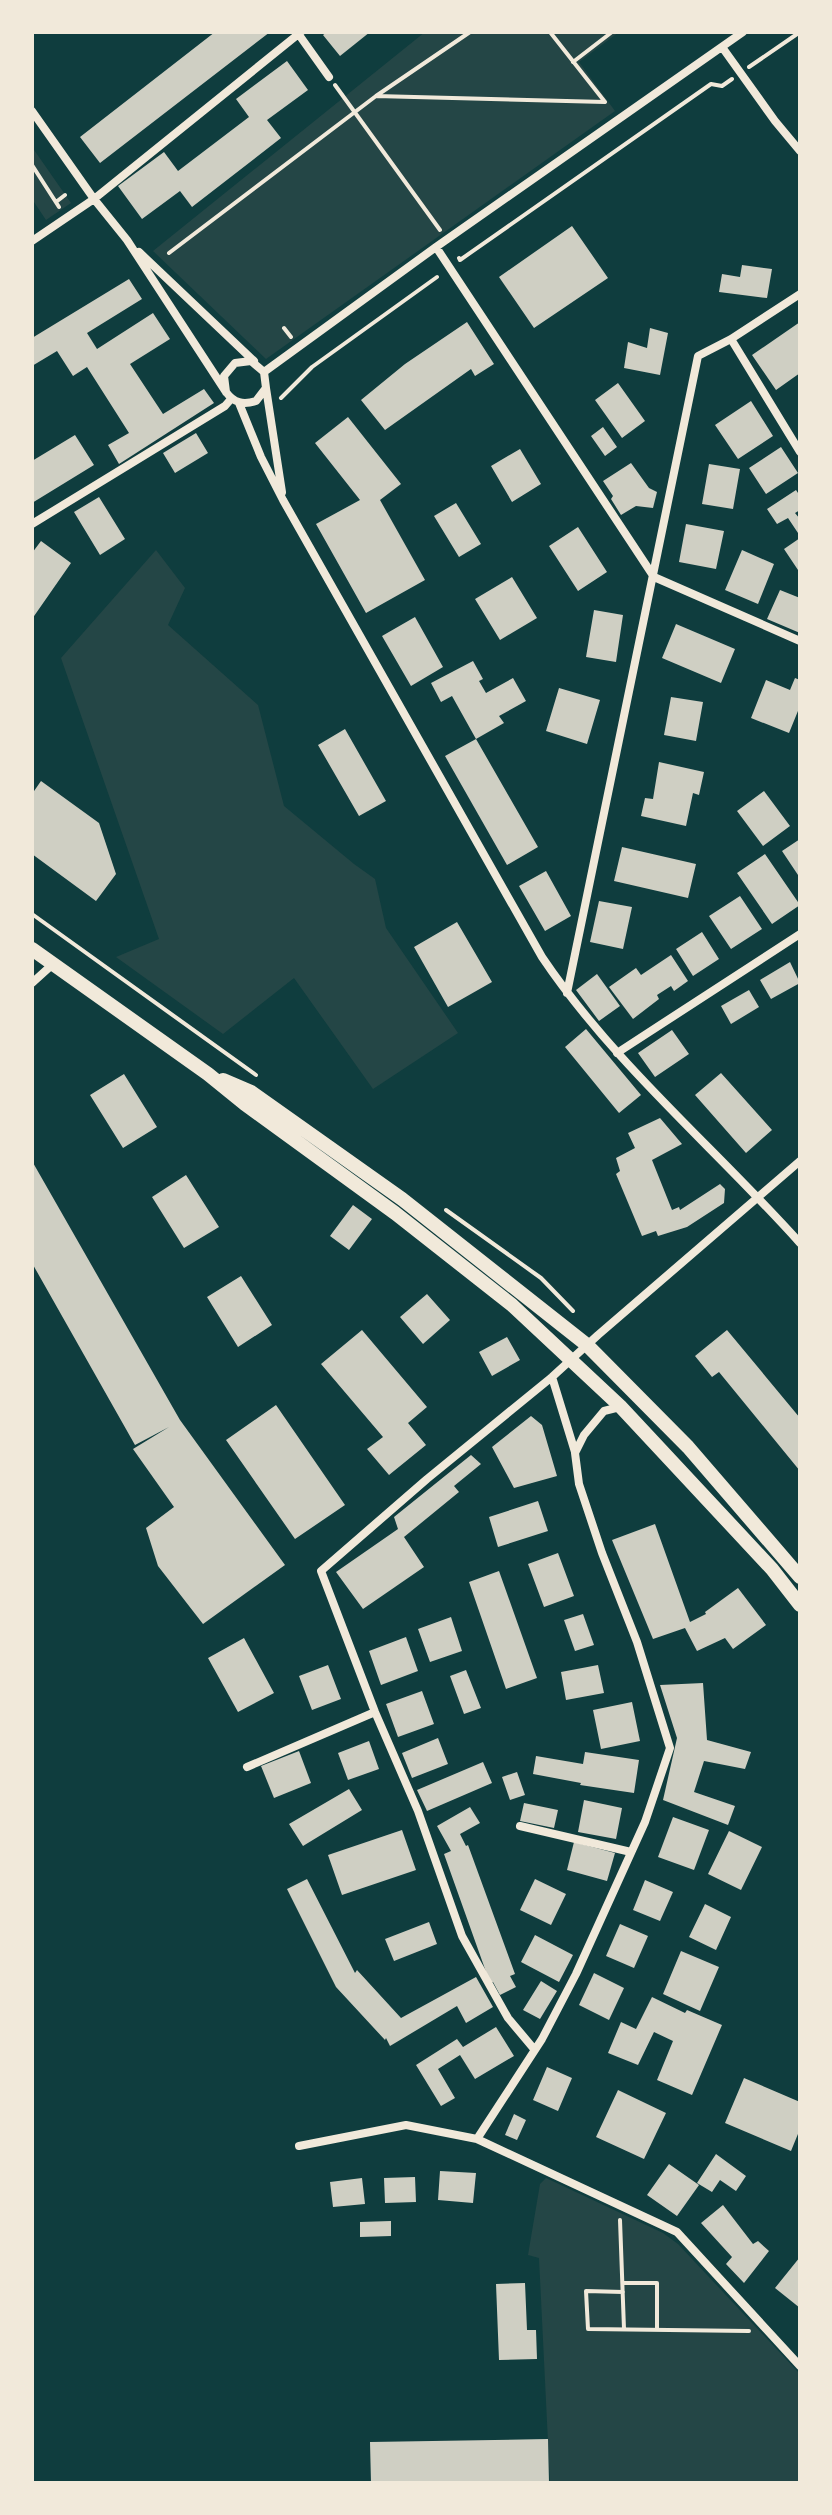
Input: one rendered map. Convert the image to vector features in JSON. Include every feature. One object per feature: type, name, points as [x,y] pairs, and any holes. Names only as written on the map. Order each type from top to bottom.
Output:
[{"type":"street","points":[[261,368],[743,32]]},
{"type":"street","points":[[32,241],[94,199],[299,33],[329,77]]},
{"type":"street","points":[[722,47],[800,151]]},
{"type":"street","points":[[32,111],[127,240],[232,398],[256,401],[266,388]]},
{"type":"street","points":[[127,240],[261,368],[283,500]]},
{"type":"street","points":[[436,247],[654,577],[800,641]]},
{"type":"street","points":[[567,993],[698,356],[731,339],[800,294]]},
{"type":"street","points":[[731,339],[800,452]]},
{"type":"street","points":[[261,368],[242,361],[228,369],[224,383],[283,500],[542,957],[567,993],[617,1053],[800,1243]]},
{"type":"street","points":[[32,524],[225,406],[232,398]]},
{"type":"street","points":[[617,1053],[800,934]]},
{"type":"street","points":[[32,949],[208,1074],[395,1213],[512,1305],[620,1406],[772,1569],[800,1605]]},
{"type":"street","points":[[32,983],[53,964]]},
{"type":"street","points":[[208,1074],[251,1092],[389,1190],[587,1345],[688,1447],[800,1577]]},
{"type":"street","points":[[534,2049],[508,2018],[462,1936],[418,1811],[375,1712],[321,1571],[552,1377],[800,1161]]},
{"type":"street","points":[[477,2139],[534,2049],[576,1974],[645,1822],[670,1748],[637,1642],[579,1484],[575,1453],[552,1377]]},
{"type":"street","points":[[575,1453],[584,1435],[604,1411],[620,1406]]},
{"type":"street","points":[[247,1767],[375,1712]]},
{"type":"street","points":[[520,1826],[631,1852]]},
{"type":"street","points":[[299,2146],[406,2125],[477,2139],[677,2232],[800,2366]]},
{"type":"path","points":[[169,253],[376,96],[470,32]]},
{"type":"path","points":[[376,96],[605,102],[550,32]]},
{"type":"path","points":[[573,62],[612,32]]},
{"type":"path","points":[[460,260],[711,84],[722,86],[800,32]]},
{"type":"path","points":[[329,77],[441,232]]},
{"type":"path","points":[[32,165],[61,210]]},
{"type":"path","points":[[56,202],[65,195]]},
{"type":"path","points":[[282,407],[281,398],[312,367],[437,277]]},
{"type":"path","points":[[284,328],[292,339]]},
{"type":"path","points":[[308,361],[312,367]]},
{"type":"path","points":[[624,2329],[620,2220],[633,2226]]},
{"type":"path","points":[[623,2283],[657,2283],[657,2329]]},
{"type":"path","points":[[623,2292],[586,2291],[588,2329],[751,2331],[741,2319]]},
{"type":"shaded area","points":[[425,32],[619,32],[579,62],[615,111],[266,359],[153,251]]},
{"type":"shaded area","points":[[32,147],[71,203],[46,220],[32,199]]},
{"type":"shaded area","points":[[156,550],[185,588],[168,625],[258,705],[284,806],[375,879],[386,928],[458,1033],[373,1089],[294,978],[223,1034],[116,957],[159,939],[61,658]]},
{"type":"shaded area","points":[[546,2178],[663,2233],[678,2244],[800,2374],[800,2483],[550,2483],[539,2258],[528,2255],[540,2184]]},
{"type":"building","points":[[215,32],[270,32],[100,163],[80,137]]},
{"type":"building","points":[[327,32],[370,32],[340,56],[323,35]]},
{"type":"building","points":[[287,61],[308,90],[267,120],[281,138],[192,207],[180,191],[142,219],[118,186],[164,152],[178,171],[249,117],[236,99]]},
{"type":"building","points":[[572,226],[608,278],[534,328],[499,277]]},
{"type":"building","points":[[742,265],[772,269],[767,298],[719,292],[722,274],[740,277]]},
{"type":"building","points":[[129,279],[142,299],[87,333],[97,349],[153,313],[170,339],[130,364],[163,414],[204,389],[214,403],[119,464],[108,445],[129,433],[87,367],[73,376],[57,351],[32,366],[32,338]]},
{"type":"building","points":[[467,322],[494,364],[475,376],[471,369],[385,430],[361,400],[405,364]]},
{"type":"building","points":[[800,322],[800,373],[776,390],[752,355]]},
{"type":"building","points":[[650,328],[668,333],[660,375],[624,368],[628,342],[647,348]]},
{"type":"building","points":[[618,383],[645,421],[622,438],[595,400]]},
{"type":"building","points":[[751,401],[773,436],[738,459],[715,425]]},
{"type":"building","points":[[348,417],[401,484],[380,500],[425,580],[366,613],[316,524],[360,500],[315,443]]},
{"type":"building","points":[[603,427],[617,447],[605,456],[591,436]]},
{"type":"building","points":[[196,433],[208,453],[175,473],[163,453]]},
{"type":"building","points":[[75,435],[94,465],[32,503],[32,461]]},
{"type":"building","points":[[781,447],[798,473],[766,494],[749,468]]},
{"type":"building","points":[[520,449],[541,484],[512,502],[491,466]]},
{"type":"building","points":[[631,463],[649,488],[657,492],[653,508],[636,506],[621,515],[603,481]]},
{"type":"building","points":[[709,464],[740,469],[733,509],[702,504]]},
{"type":"building","points":[[796,490],[800,496],[800,510],[795,513],[800,519],[800,536],[788,518],[777,524],[767,509]]},
{"type":"building","points":[[99,497],[125,539],[100,555],[74,512]]},
{"type":"building","points":[[456,503],[481,544],[459,557],[434,516]]},
{"type":"building","points":[[686,524],[724,531],[716,569],[679,562]]},
{"type":"building","points":[[578,527],[607,572],[578,591],[549,546]]},
{"type":"building","points":[[800,538],[800,573],[784,549]]},
{"type":"building","points":[[41,541],[71,563],[32,619],[32,553]]},
{"type":"building","points":[[742,550],[774,564],[758,604],[725,590]]},
{"type":"building","points":[[512,577],[537,618],[500,640],[475,599]]},
{"type":"building","points":[[780,590],[800,598],[800,633],[767,619]]},
{"type":"building","points":[[594,610],[623,615],[616,662],[586,657]]},
{"type":"building","points":[[415,617],[443,667],[411,686],[382,636]]},
{"type":"building","points":[[676,624],[735,649],[721,683],[662,658]]},
{"type":"building","points":[[473,661],[483,679],[479,681],[486,693],[513,678],[526,701],[499,716],[504,723],[476,739],[452,696],[441,702],[431,683]]},
{"type":"building","points":[[795,678],[800,680],[800,706],[789,733],[751,718],[766,680],[790,690]]},
{"type":"building","points":[[559,688],[600,700],[587,744],[546,731]]},
{"type":"building","points":[[671,697],[703,702],[696,741],[664,735]]},
{"type":"building","points":[[345,729],[386,801],[359,816],[318,745]]},
{"type":"building","points":[[476,739],[538,847],[507,865],[445,756]]},
{"type":"building","points":[[659,762],[704,772],[699,795],[693,793],[686,826],[641,816],[645,798],[653,799]]},
{"type":"building","points":[[41,781],[99,823],[116,874],[96,901],[32,854],[32,794]]},
{"type":"building","points":[[764,791],[790,826],[763,846],[737,811]]},
{"type":"building","points":[[800,839],[800,878],[782,851]]},
{"type":"building","points":[[622,847],[696,864],[688,898],[614,881]]},
{"type":"building","points":[[765,854],[800,905],[772,924],[737,873]]},
{"type":"building","points":[[546,871],[571,916],[545,931],[519,886]]},
{"type":"building","points":[[740,896],[762,929],[731,949],[709,916]]},
{"type":"building","points":[[599,901],[632,907],[623,949],[590,942]]},
{"type":"building","points":[[457,922],[492,982],[448,1007],[414,947]]},
{"type":"building","points":[[702,932],[719,959],[693,976],[676,949]]},
{"type":"building","points":[[671,955],[688,981],[674,991],[671,986],[657,995],[659,999],[633,1019],[609,987],[636,968],[641,975]]},
{"type":"building","points":[[790,962],[800,983],[771,999],[760,980]]},
{"type":"building","points":[[597,974],[620,1006],[599,1021],[576,990]]},
{"type":"building","points":[[749,990],[759,1007],[731,1024],[721,1006]]},
{"type":"building","points":[[586,1029],[641,1095],[619,1113],[565,1047]]},
{"type":"building","points":[[672,1030],[689,1054],[655,1077],[638,1053]]},
{"type":"building","points":[[721,1073],[772,1130],[746,1153],[695,1095]]},
{"type":"building","points":[[124,1074],[157,1127],[123,1148],[90,1095]]},
{"type":"building","points":[[660,1118],[682,1144],[652,1160],[672,1210],[679,1207],[680,1210],[720,1184],[725,1189],[724,1203],[687,1227],[658,1236],[656,1231],[642,1236],[616,1174],[620,1171],[616,1158],[635,1148],[628,1133]]},
{"type":"building","points":[[32,1161],[180,1420],[285,1565],[203,1624],[158,1566],[146,1528],[174,1507],[133,1449],[169,1427],[135,1445],[32,1263]]},
{"type":"building","points":[[186,1175],[219,1227],[184,1248],[152,1197]]},
{"type":"building","points":[[353,1205],[372,1219],[349,1250],[330,1236]]},
{"type":"building","points":[[241,1276],[272,1325],[238,1347],[207,1297]]},
{"type":"building","points":[[427,1294],[450,1320],[423,1344],[400,1317]]},
{"type":"building","points":[[362,1330],[427,1407],[408,1423],[426,1445],[389,1475],[367,1449],[383,1437],[321,1364]]},
{"type":"building","points":[[727,1330],[800,1418],[800,1471],[719,1372],[712,1377],[695,1356]]},
{"type":"building","points":[[507,1337],[520,1360],[492,1376],[479,1352]]},
{"type":"building","points":[[276,1405],[345,1505],[295,1539],[226,1440]]},
{"type":"building","points":[[531,1416],[542,1425],[557,1476],[514,1488],[492,1447]]},
{"type":"building","points":[[471,1455],[481,1464],[454,1486],[459,1492],[404,1537],[424,1567],[363,1609],[336,1572],[398,1529],[394,1517]]},
{"type":"building","points":[[538,1501],[548,1531],[498,1547],[489,1517]]},
{"type":"building","points":[[655,1524],[690,1622],[706,1614],[738,1588],[766,1625],[733,1649],[725,1638],[697,1651],[685,1628],[653,1639],[612,1540]]},
{"type":"building","points":[[558,1553],[574,1596],[544,1607],[528,1564]]},
{"type":"building","points":[[499,1571],[537,1678],[506,1689],[469,1582]]},
{"type":"building","points":[[583,1614],[594,1645],[575,1651],[564,1620]]},
{"type":"building","points":[[451,1617],[462,1651],[430,1662],[418,1629]]},
{"type":"building","points":[[406,1637],[418,1671],[381,1685],[369,1651]]},
{"type":"building","points":[[244,1638],[274,1693],[238,1712],[208,1658]]},
{"type":"building","points":[[328,1665],[341,1699],[312,1710],[299,1676]]},
{"type":"building","points":[[598,1665],[604,1693],[566,1700],[561,1672]]},
{"type":"building","points":[[466,1670],[481,1708],[464,1714],[450,1676]]},
{"type":"building","points":[[703,1683],[707,1740],[751,1752],[745,1769],[704,1761],[694,1792],[735,1806],[728,1825],[663,1800],[677,1738],[660,1685]]},
{"type":"building","points":[[422,1691],[434,1724],[398,1737],[386,1704]]},
{"type":"building","points":[[632,1702],[640,1741],[601,1749],[593,1710]]},
{"type":"building","points":[[438,1738],[448,1764],[412,1778],[402,1753]]},
{"type":"building","points":[[369,1741],[379,1769],[348,1780],[338,1753]]},
{"type":"building","points":[[299,1751],[311,1783],[274,1798],[261,1766]]},
{"type":"building","points":[[585,1752],[639,1760],[634,1793],[533,1774],[536,1756],[583,1764]]},
{"type":"building","points":[[483,1762],[492,1783],[427,1811],[417,1790]]},
{"type":"building","points":[[517,1772],[525,1795],[510,1800],[502,1777]]},
{"type":"building","points":[[349,1789],[362,1810],[303,1846],[289,1824]]},
{"type":"building","points":[[584,1800],[622,1808],[616,1839],[578,1832]]},
{"type":"building","points":[[524,1803],[558,1810],[554,1828],[520,1821]]},
{"type":"building","points":[[470,1807],[480,1823],[460,1834],[468,1845],[515,1974],[510,1976],[516,1987],[500,1995],[493,1982],[490,1983],[444,1854],[451,1851],[437,1826]]},
{"type":"building","points":[[673,1817],[709,1830],[694,1870],[658,1857]]},
{"type":"building","points":[[402,1830],[416,1870],[342,1895],[328,1855]]},
{"type":"building","points":[[729,1831],[762,1847],[741,1890],[708,1874]]},
{"type":"building","points":[[574,1842],[615,1853],[607,1881],[567,1870]]},
{"type":"building","points":[[307,1879],[355,1973],[357,1970],[401,2018],[476,1977],[493,2007],[466,2023],[457,2006],[390,2046],[386,2038],[336,1987],[287,1889]]},
{"type":"building","points":[[535,1879],[566,1894],[551,1925],[520,1910]]},
{"type":"building","points":[[645,1880],[673,1892],[660,1921],[633,1910]]},
{"type":"building","points":[[705,1904],[731,1917],[716,1950],[689,1937]]},
{"type":"building","points":[[429,1922],[437,1944],[394,1961],[385,1939]]},
{"type":"building","points":[[620,1924],[648,1936],[634,1968],[606,1956]]},
{"type":"building","points":[[535,1935],[573,1955],[559,1982],[521,1962]]},
{"type":"building","points":[[681,1951],[719,1967],[700,2011],[663,1994]]},
{"type":"building","points":[[594,1973],[624,1988],[609,2020],[579,2005]]},
{"type":"building","points":[[541,1981],[557,1991],[540,2019],[523,2010]]},
{"type":"building","points":[[652,1997],[685,2013],[687,2010],[722,2025],[692,2095],[657,2080],[673,2041],[654,2032],[638,2065],[608,2053],[621,2022],[636,2029]]},
{"type":"building","points":[[496,2027],[514,2056],[475,2079],[460,2055],[438,2069],[455,2098],[441,2106],[416,2065],[457,2039],[463,2047]]},
{"type":"building","points":[[547,2067],[572,2078],[558,2111],[533,2100]]},
{"type":"building","points":[[744,2078],[800,2102],[800,2129],[791,2151],[725,2123]]},
{"type":"building","points":[[618,2090],[666,2113],[644,2159],[596,2137]]},
{"type":"building","points":[[514,2114],[526,2120],[517,2140],[505,2135]]},
{"type":"building","points":[[716,2154],[746,2176],[736,2191],[720,2180],[712,2192],[697,2183]]},
{"type":"building","points":[[669,2164],[699,2185],[677,2216],[647,2195]]},
{"type":"building","points":[[440,2171],[476,2173],[473,2203],[438,2200]]},
{"type":"building","points":[[415,2177],[416,2202],[385,2203],[384,2178]]},
{"type":"building","points":[[362,2178],[365,2204],[333,2207],[330,2182]]},
{"type":"building","points":[[723,2205],[753,2244],[758,2241],[769,2251],[744,2283],[726,2264],[732,2257],[701,2223]]},
{"type":"building","points":[[391,2221],[391,2236],[360,2237],[360,2222]]},
{"type":"building","points":[[800,2257],[800,2308],[775,2288]]},
{"type":"building","points":[[525,2283],[527,2330],[536,2330],[537,2359],[499,2360],[496,2284]]},
{"type":"building","points":[[548,2439],[549,2483],[371,2483],[370,2442]]}]
